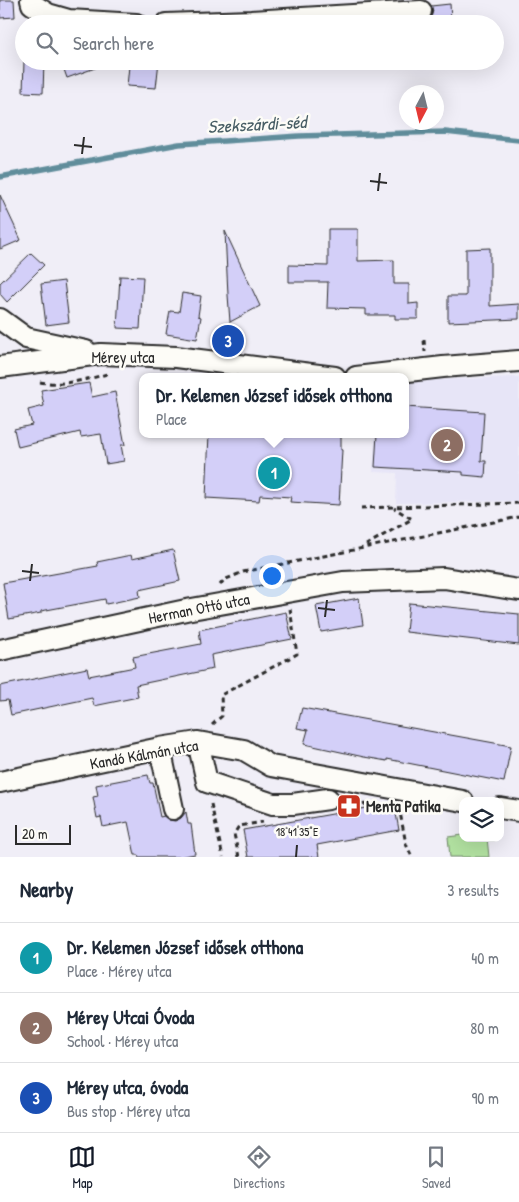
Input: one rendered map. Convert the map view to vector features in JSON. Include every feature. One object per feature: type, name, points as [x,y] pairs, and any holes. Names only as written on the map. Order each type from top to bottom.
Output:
[{"type":"street","points":[[31,0],[32,4],[52,15]]},
{"type":"street","points":[[353,15],[421,11]]},
{"type":"street","points":[[0,319],[26,338],[100,354]]},
{"type":"street","name":"Mérey utca","points":[[0,367],[100,354],[176,357],[303,373]]},
{"type":"street","points":[[391,373],[519,361]]},
{"type":"street","name":"Herman Ottó utca","points":[[0,650],[211,605],[343,582],[444,578],[519,590]]},
{"type":"street","points":[[198,742],[207,782],[273,804],[293,804],[328,799]]},
{"type":"street","name":"Kandó Kálmán utca","points":[[0,782],[160,748],[198,742],[244,750],[271,766],[459,800]]},
{"type":"street","points":[[160,748],[173,809]]},
{"type":"street","points":[[504,809],[519,811]]},
{"type":"path","points":[[34,381],[53,384],[84,381],[110,374]]},
{"type":"path","points":[[360,508],[519,503]]},
{"type":"path","points":[[363,547],[412,519],[394,508]]},
{"type":"path","points":[[211,605],[215,591],[224,580],[243,572],[519,517]]},
{"type":"path","points":[[198,742],[200,736],[222,716],[221,695],[298,654],[282,564]]},
{"type":"path","points":[[207,782],[222,857]]},
{"type":"path","points":[[403,830],[406,844],[412,857]]},
{"type":"shaded area","points":[[519,377],[519,501],[396,503],[397,473],[373,472],[375,438],[409,438],[409,381]]},
{"type":"green space","points":[[459,836],[459,842],[487,842],[489,857],[450,857],[448,837]]},
{"type":"building","points":[[0,0],[14,0],[15,17],[0,18]]},
{"type":"building","points":[[450,4],[451,15],[431,15],[433,11],[431,6]]},
{"type":"building","points":[[24,70],[44,70],[43,93],[23,92]]},
{"type":"building","points":[[64,70],[89,70],[67,78]]},
{"type":"building","points":[[129,70],[158,70],[156,88],[127,86]]},
{"type":"building","points":[[0,195],[21,240],[0,249]]},
{"type":"building","points":[[328,229],[358,229],[358,261],[394,260],[394,284],[409,284],[409,304],[418,303],[418,319],[395,319],[395,315],[366,315],[366,309],[327,308],[328,282],[289,282],[289,265],[328,266]]},
{"type":"building","points":[[225,231],[260,306],[230,322],[228,295]]},
{"type":"building","points":[[490,248],[490,306],[519,304],[519,319],[448,322],[448,296],[466,296],[466,249]]},
{"type":"building","points":[[31,253],[44,265],[7,302],[0,294],[0,283]]},
{"type":"building","points":[[120,276],[143,277],[140,329],[117,328]]},
{"type":"building","points":[[64,281],[69,322],[46,325],[41,284]]},
{"type":"building","points":[[182,293],[201,296],[198,316],[201,317],[197,339],[166,334],[170,311],[179,312]]},
{"type":"building","points":[[89,383],[92,397],[115,392],[125,445],[121,445],[124,461],[106,464],[101,434],[81,437],[80,432],[18,447],[14,429],[32,425],[28,410],[44,406],[41,390]]},
{"type":"building","points":[[409,407],[484,412],[481,461],[486,461],[485,477],[463,475],[463,472],[375,467],[377,438],[409,438]]},
{"type":"building","points":[[209,438],[341,438],[339,505],[290,502],[291,497],[260,495],[259,501],[206,498]]},
{"type":"building","points":[[173,550],[180,581],[139,590],[140,597],[106,604],[105,599],[9,619],[3,583],[98,566],[97,562],[131,555],[132,559]]},
{"type":"building","points":[[359,598],[363,625],[321,632],[316,606]]},
{"type":"building","points":[[409,603],[519,614],[519,645],[406,632]]},
{"type":"building","points":[[286,612],[292,639],[211,655],[213,669],[136,685],[138,697],[94,706],[92,698],[11,715],[8,700],[0,701],[0,686],[87,668],[89,676],[135,667],[133,657],[201,644],[199,630]]},
{"type":"building","points":[[302,708],[511,746],[504,782],[387,759],[387,761],[364,757],[304,744],[308,730],[297,728]]},
{"type":"building","points":[[148,775],[150,783],[153,783],[160,817],[164,816],[169,820],[175,821],[186,812],[188,824],[191,824],[195,854],[179,857],[139,857],[135,855],[128,822],[103,827],[101,817],[97,818],[93,797],[98,796],[96,785]]},
{"type":"building","points":[[394,803],[399,830],[317,845],[319,857],[248,857],[243,830]]},
{"type":"waterway","name":"Szekszárdi-séd","points":[[0,177],[179,144],[299,136],[445,132],[519,140]]},
{"type":"place","name":"Mérey utca, óvoda","points":[[228,341]]},
{"type":"place","name":"Mérey Utcai Óvoda","points":[[447,445]]},
{"type":"place","name":"Dr. Kelemen József idősek otthona","points":[[274,473]]},
{"type":"place","name":"Menta Patika","points":[[349,806]]}]
